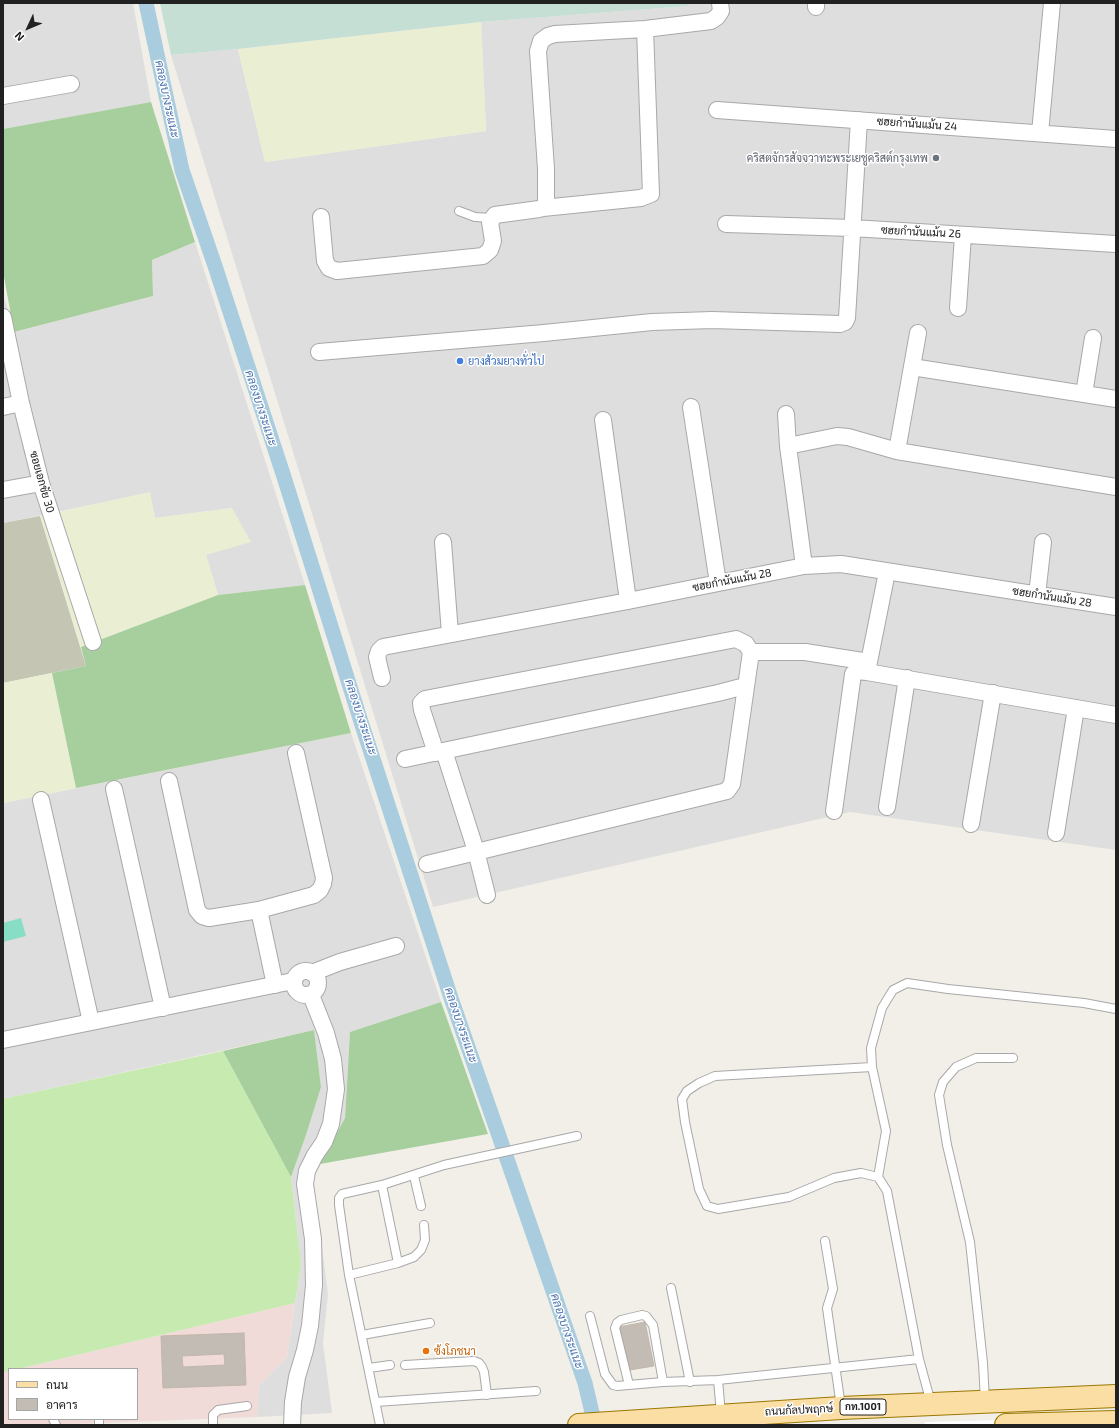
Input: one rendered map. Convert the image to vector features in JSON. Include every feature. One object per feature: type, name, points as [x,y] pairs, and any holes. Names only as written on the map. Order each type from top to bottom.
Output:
[{"type":"main road","name":"ถนนกัลปพฤกษ์","points":[[583,1425],[841,1408],[1116,1396]]},
{"type":"main road","points":[[1006,1425],[1116,1422]]},
{"type":"street","points":[[543,208],[546,203],[546,169],[538,51],[541,41],[548,36],[555,34],[645,29],[711,21],[717,17],[720,11],[720,3]]},
{"type":"street","points":[[1040,134],[1052,3]]},
{"type":"street","points":[[320,217],[325,261],[329,268],[337,271],[483,256],[490,250],[493,241],[490,222],[495,215],[543,208],[641,198],[651,194],[645,29]]},
{"type":"street","points":[[3,96],[71,84]]},
{"type":"street","name":"ซฮยกำนันแม้น 24","points":[[718,110],[1116,139]]},
{"type":"street","points":[[319,352],[544,333],[652,322],[712,320],[840,324],[845,322],[847,318],[859,120]]},
{"type":"street","name":"ซฮยกำนันแม้น 26","points":[[726,224],[852,228],[1116,244]]},
{"type":"street","points":[[958,308],[963,235]]},
{"type":"street","name":"ซอยเอกชัย 30","points":[[3,317],[40,483],[93,642]]},
{"type":"street","points":[[897,451],[918,333]]},
{"type":"street","points":[[1084,394],[1093,338]]},
{"type":"street","points":[[912,367],[1116,399]]},
{"type":"street","points":[[3,407],[21,403]]},
{"type":"street","points":[[691,407],[718,584]]},
{"type":"street","points":[[786,414],[788,446],[804,566]]},
{"type":"street","points":[[603,420],[628,601]]},
{"type":"street","points":[[788,446],[837,436],[848,437],[897,451],[1116,487]]},
{"type":"street","points":[[3,490],[40,483]]},
{"type":"street","points":[[443,542],[450,634]]},
{"type":"street","points":[[1036,595],[1043,542]]},
{"type":"street","name":"ซฮยกำนันแม้น 28","points":[[382,678],[377,657],[379,651],[383,647],[718,584],[804,566],[841,564],[1116,607]]},
{"type":"street","points":[[868,667],[887,572]]},
{"type":"street","points":[[428,864],[476,851],[727,791],[732,784],[751,652],[746,644],[736,639],[603,666],[425,699],[421,704],[422,710],[440,752],[476,851],[487,895]]},
{"type":"street","points":[[751,652],[805,652],[907,678],[1116,715]]},
{"type":"street","points":[[834,811],[853,674],[856,671],[868,667]]},
{"type":"street","points":[[887,807],[907,678]]},
{"type":"street","points":[[405,760],[746,686]]},
{"type":"street","points":[[971,824],[993,693]]},
{"type":"street","points":[[1056,833],[1076,708]]},
{"type":"street","points":[[169,781],[197,910],[202,916],[209,918],[259,910],[314,895],[320,890],[323,884],[324,878],[296,753]]},
{"type":"street","points":[[114,789],[163,1008]]},
{"type":"street","points":[[41,800],[91,1022]]},
{"type":"street","points":[[259,910],[275,985]]},
{"type":"street","points":[[312,972],[317,978],[317,989],[308,996],[300,994],[295,989],[293,981],[300,972],[312,972],[340,962],[396,946]]},
{"type":"street","points":[[3,1040],[293,981]]},
{"type":"street","points":[[292,1425],[296,1377],[305,1350],[310,1326],[313,1291],[313,1240],[305,1184],[307,1171],[324,1142],[331,1124],[336,1089],[326,1033],[311,995]]},
{"type":"lane","points":[[459,211],[475,217],[492,218]]},
{"type":"lane","points":[[931,1404],[919,1359],[887,1191],[878,1177],[886,1131],[872,1067],[871,1048],[882,1008],[894,990],[907,983],[948,989],[1084,1003],[1116,1009]]},
{"type":"lane","points":[[985,1402],[983,1364],[970,1242],[948,1145],[939,1095],[943,1082],[956,1067],[976,1058],[1013,1058]]},
{"type":"lane","points":[[872,1067],[715,1076],[699,1083],[687,1091],[682,1099],[685,1122],[699,1189],[707,1206],[718,1209],[789,1197],[834,1178],[861,1173],[878,1177]]},
{"type":"lane","points":[[380,1425],[349,1275],[339,1198],[342,1194],[414,1176],[444,1165],[492,1156],[577,1136]]},
{"type":"lane","points":[[414,1176],[421,1206]]},
{"type":"lane","points":[[382,1185],[398,1263]]},
{"type":"lane","points":[[349,1275],[398,1263],[414,1257],[421,1250],[425,1240],[424,1225]]},
{"type":"lane","points":[[825,1241],[833,1289],[827,1308],[841,1408]]},
{"type":"lane","points":[[671,1288],[690,1382]]},
{"type":"lane","points":[[629,1385],[615,1328],[617,1323],[622,1320],[642,1315],[646,1316],[653,1325],[662,1382]]},
{"type":"lane","points":[[590,1316],[605,1374],[613,1385],[617,1386],[662,1382],[718,1380],[919,1359]]},
{"type":"lane","points":[[362,1335],[430,1323]]},
{"type":"lane","points":[[406,1365],[474,1361],[482,1366],[487,1395]]},
{"type":"lane","points":[[369,1368],[390,1366]]},
{"type":"lane","points":[[718,1380],[721,1415]]},
{"type":"lane","points":[[376,1402],[536,1391]]},
{"type":"lane","points":[[213,1425],[213,1415],[218,1410],[247,1406]]},
{"type":"shaded area","points":[[3,3],[133,3],[151,102],[3,129]]},
{"type":"shaded area","points":[[160,3],[687,3],[688,6],[481,22],[171,55]]},
{"type":"shaded area","points":[[687,3],[1116,3],[1116,850],[850,812],[433,907],[171,55],[238,49],[265,162],[486,131],[481,22],[687,6]]},
{"type":"shaded area","points":[[481,22],[486,131],[265,162],[238,49]]},
{"type":"shaded area","points":[[195,242],[305,585],[218,595],[206,555],[232,508],[155,518],[149,493],[3,523],[3,294],[15,332],[153,296],[152,260]]},
{"type":"shaded area","points":[[150,492],[155,518],[232,508],[251,542],[206,555],[218,595],[81,647],[40,516]]},
{"type":"shaded area","points":[[40,516],[86,666],[3,683],[3,523]]},
{"type":"shaded area","points":[[52,673],[76,788],[3,803],[3,683]]},
{"type":"shaded area","points":[[351,733],[441,1002],[350,1032],[345,1118],[313,1177],[328,1294],[323,1343],[332,1413],[257,1417],[259,1385],[287,1357],[301,1264],[291,1177],[321,1087],[314,1030],[3,1099],[3,803]]},
{"type":"shaded area","points":[[295,1303],[287,1357],[259,1385],[257,1417],[48,1425],[3,1425],[3,1373],[8,1371],[8,1420],[138,1420],[138,1368],[22,1368]]},
{"type":"green space","points":[[151,102],[195,242],[152,260],[153,296],[14,332],[3,271],[3,129]]},
{"type":"green space","points":[[305,585],[351,733],[76,788],[52,673],[86,666],[81,647],[218,595]]},
{"type":"green space","points":[[21,918],[26,936],[3,942],[3,923]]},
{"type":"green space","points":[[441,1002],[488,1134],[320,1164],[345,1118],[350,1032]]},
{"type":"green space","points":[[314,1030],[321,1087],[291,1177],[223,1051]]},
{"type":"green space","points":[[223,1051],[291,1177],[301,1264],[295,1303],[22,1368],[8,1368],[8,1371],[3,1373],[3,1099]]},
{"type":"pier","points":[[1116,1417],[1116,1425],[925,1425],[925,1422]]},
{"type":"building","points":[[645,1322],[654,1366],[630,1370],[619,1327]]},
{"type":"building","points":[[244,1333],[246,1385],[163,1388],[161,1336]],"holes":[[[224,1354],[225,1365],[183,1367],[182,1356]]]},
{"type":"waterway","name":"คลองบางระแนะ","points":[[146,3],[182,170],[284,477],[362,725],[451,998],[585,1383],[595,1425]]},
{"type":"place","name":"คริสตจักรสัจจวาทะพระเยชูคริสต์กรุงเทพ","points":[[936,158]]},
{"type":"place","name":"ยางส้วมยางทั่วไป","points":[[460,361]]},
{"type":"place","name":"ซ้งโภชนา","points":[[426,1351]]}]
